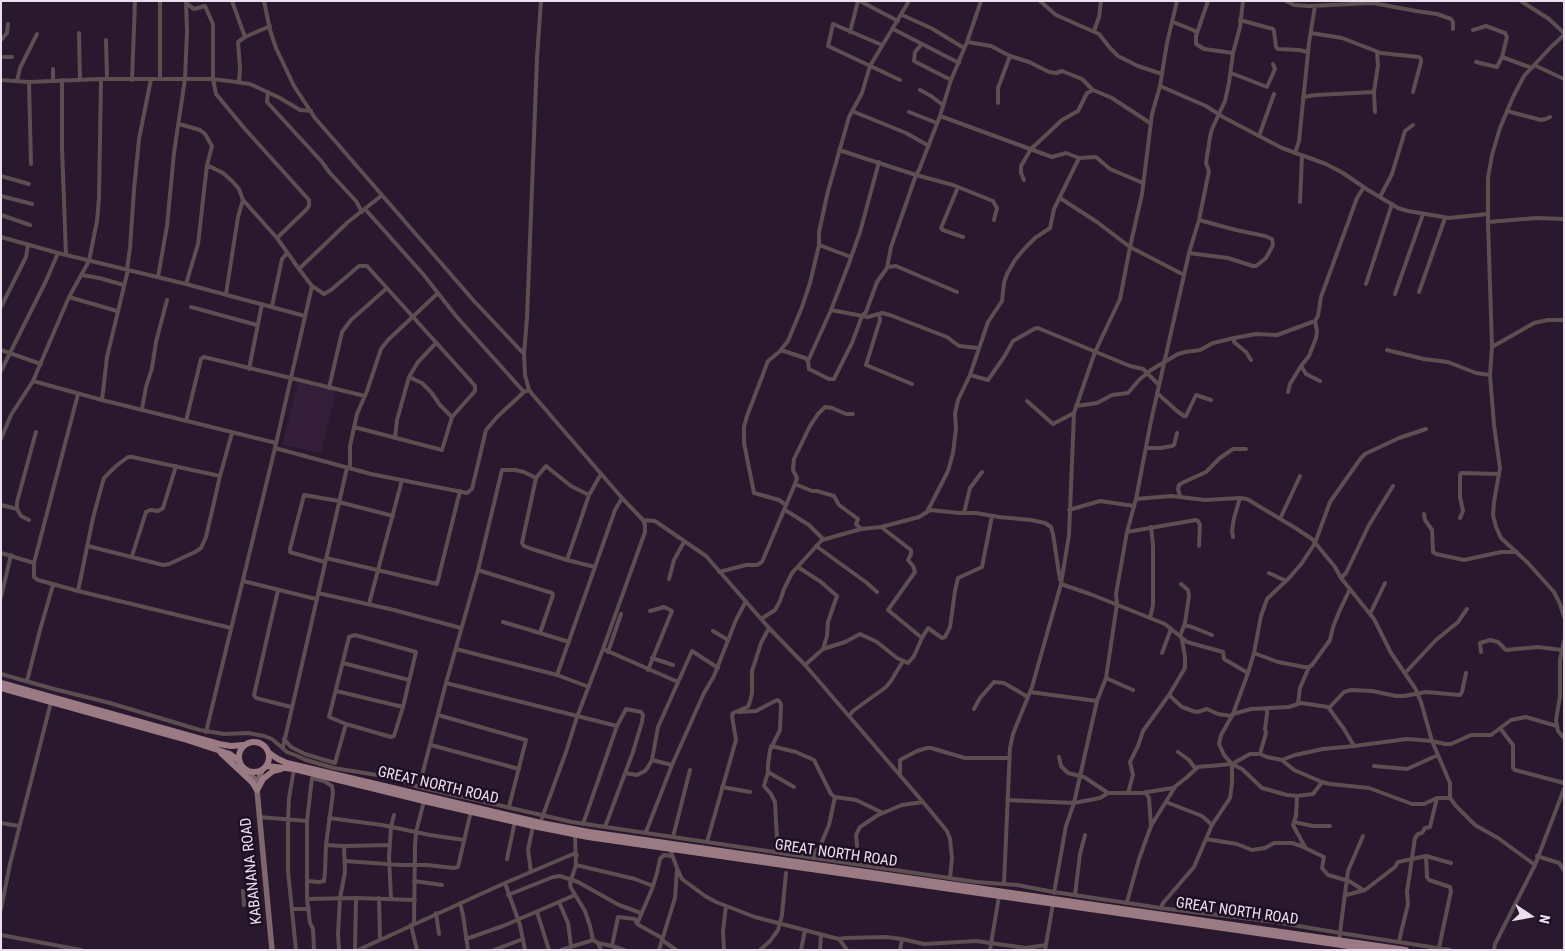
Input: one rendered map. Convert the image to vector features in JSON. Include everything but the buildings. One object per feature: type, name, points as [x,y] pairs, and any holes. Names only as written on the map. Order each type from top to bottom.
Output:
[{"type":"main road","points":[[1,683],[51,699],[184,739],[230,754],[247,770],[254,772],[264,768],[269,761],[269,753],[265,747],[257,742],[231,746],[219,744],[51,699],[1,688]]},
{"type":"main road","points":[[239,761],[239,754],[244,745]]},
{"type":"main road","points":[[218,750],[257,788],[263,779],[273,771],[286,767]]},
{"type":"main road","name":"GREAT NORTH ROAD","points":[[269,753],[278,759],[295,765],[542,819],[589,832],[765,854],[1053,898],[1340,937],[1406,950]]},
{"type":"main road","name":"GREAT NORTH ROAD","points":[[264,768],[286,767],[533,826],[671,852],[999,896],[1053,898],[1346,948],[1376,950]]},
{"type":"street","points":[[132,80],[135,1]]},
{"type":"street","points":[[160,1],[160,79]]},
{"type":"street","points":[[232,1],[245,37]]},
{"type":"street","points":[[264,1],[276,48],[287,73],[311,111],[337,145],[377,187],[382,196],[474,301],[524,354]]},
{"type":"street","points":[[541,1],[524,354],[524,372],[529,390],[622,498],[644,520],[655,522],[706,556],[849,716],[947,831],[952,858],[950,878]]},
{"type":"street","points":[[850,32],[859,1],[898,21]]},
{"type":"street","points":[[786,505],[779,500],[754,493],[744,443],[744,428],[766,365],[770,358],[781,350],[791,335],[802,307],[819,245],[828,191],[852,111],[862,92],[870,66],[909,1]]},
{"type":"street","points":[[879,162],[851,257],[831,310],[808,361],[809,369],[829,380],[833,380],[852,343],[877,282],[887,267],[892,245],[916,175],[920,170],[929,146],[951,80],[981,1]]},
{"type":"street","points":[[1040,1],[1056,15],[1099,34],[1120,57],[1138,66],[1162,74]]},
{"type":"street","points":[[1094,31],[1099,17],[1101,1]]},
{"type":"street","points":[[1004,884],[1009,758],[1013,734],[1030,692],[1061,583],[1068,544],[1074,413],[1095,352],[1118,304],[1142,194],[1150,123],[1160,86],[1167,42],[1177,1]]},
{"type":"street","points":[[1208,1],[1195,42],[1198,46],[1214,51],[1233,53]]},
{"type":"street","points":[[1044,950],[1066,826],[1074,803],[1098,701],[1106,678],[1118,604],[1116,594],[1127,532],[1136,499],[1159,385],[1189,253],[1199,220],[1209,171],[1206,163],[1212,129],[1225,102],[1233,53],[1240,27],[1243,1]]},
{"type":"street","points":[[1286,1],[1294,5],[1315,6],[1374,2],[1443,15],[1451,19],[1453,29]]},
{"type":"street","points":[[1522,1],[1549,19],[1564,34],[1521,81],[1500,128],[1488,178],[1492,347],[1490,375],[1499,474],[1493,514],[1501,538],[1517,552],[1554,592],[1564,617]]},
{"type":"street","points":[[186,3],[194,9],[205,6],[213,24],[214,79],[217,96],[309,200],[307,209],[277,238]]},
{"type":"street","points":[[158,277],[167,226],[174,154],[185,80],[186,3]]},
{"type":"street","points":[[1295,153],[1299,142],[1308,52],[1315,6]]},
{"type":"street","points":[[902,15],[931,28],[964,48]]},
{"type":"street","points":[[1240,20],[1273,29],[1278,49],[1308,52]]},
{"type":"street","points":[[1173,22],[1197,33]]},
{"type":"street","points":[[1,40],[7,33],[8,24]]},
{"type":"street","points":[[882,45],[833,24],[828,46],[900,80]]},
{"type":"street","points":[[239,82],[238,42],[270,26]]},
{"type":"street","points":[[1473,30],[1486,26],[1507,35],[1502,57],[1497,67],[1476,62]]},
{"type":"street","points":[[893,29],[958,63]]},
{"type":"street","points":[[79,33],[80,80]]},
{"type":"street","points":[[1311,33],[1342,38],[1377,52],[1415,56],[1421,59],[1413,92]]},
{"type":"street","points":[[16,81],[20,68],[37,34]]},
{"type":"street","points":[[106,40],[107,79]]},
{"type":"street","points":[[967,42],[991,46],[1049,72],[1056,73],[1062,71],[1082,78],[1094,90],[1150,123]]},
{"type":"street","points":[[922,44],[916,52],[914,61],[951,80]]},
{"type":"street","points":[[1375,112],[1374,92],[1378,65],[1377,52]]},
{"type":"street","points":[[1,56],[12,57]]},
{"type":"street","points":[[998,103],[998,88],[1010,56]]},
{"type":"street","points":[[1502,57],[1533,66],[1564,79]]},
{"type":"street","points":[[1231,72],[1267,87],[1275,69],[1273,64]]},
{"type":"street","points":[[52,69],[53,81]]},
{"type":"street","points":[[1,80],[29,82],[101,79],[214,79],[250,84],[300,110],[311,111]]},
{"type":"street","points":[[1,439],[11,415],[33,381],[69,297],[89,261],[97,221],[99,198],[101,79]]},
{"type":"street","points":[[102,400],[105,366],[127,270],[139,139],[151,79]]},
{"type":"street","points":[[62,80],[62,147],[66,254]]},
{"type":"street","points":[[29,82],[31,164]]},
{"type":"street","points":[[1160,86],[1194,100],[1282,148],[1326,164],[1408,212],[1445,218],[1488,214]]},
{"type":"street","points":[[920,90],[943,105]]},
{"type":"street","points":[[1024,180],[1021,166],[1031,149],[1062,120],[1078,111],[1087,93],[1094,90]]},
{"type":"street","points":[[268,92],[266,98],[268,103],[423,274],[456,316],[524,392]]},
{"type":"street","points":[[1303,98],[1316,95],[1374,92]]},
{"type":"street","points":[[1259,136],[1274,94]]},
{"type":"street","points":[[852,111],[929,146]]},
{"type":"street","points":[[1507,111],[1541,120],[1550,117]]},
{"type":"street","points":[[909,112],[937,123]]},
{"type":"street","points":[[940,116],[1052,157],[1066,153],[1079,158],[1096,157],[1110,169],[1143,183]]},
{"type":"street","points":[[179,124],[200,130],[207,136],[212,146],[207,165],[198,244],[186,284]]},
{"type":"street","points":[[1380,197],[1392,174],[1405,131],[1413,125]]},
{"type":"street","points":[[839,150],[958,187],[995,203],[997,208],[994,220]]},
{"type":"street","points":[[1300,202],[1302,156]]},
{"type":"street","points":[[927,512],[948,471],[953,452],[957,403],[970,375],[990,317],[1002,300],[1004,282],[1009,269],[1033,240],[1050,228],[1054,209],[1079,158]]},
{"type":"street","points":[[207,165],[223,173],[239,189],[244,200],[277,238],[312,286],[325,294],[358,266],[367,266],[476,389],[452,416],[442,450],[354,427]]},
{"type":"street","points":[[1,176],[29,184]]},
{"type":"street","points":[[958,187],[941,228],[963,237]]},
{"type":"street","points":[[1076,406],[1095,403],[1112,395],[1128,393],[1148,372],[1178,354],[1200,350],[1213,343],[1234,338],[1256,334],[1277,335],[1315,321],[1318,316],[1321,297],[1357,198],[1364,187]]},
{"type":"street","points":[[1,196],[32,204]]},
{"type":"street","points":[[299,269],[348,222],[382,196]]},
{"type":"street","points":[[1060,198],[1098,222],[1130,246],[1184,275]]},
{"type":"street","points":[[226,294],[238,217],[244,200]]},
{"type":"street","points":[[1366,284],[1392,204]]},
{"type":"street","points":[[1394,294],[1422,214]]},
{"type":"street","points":[[1,215],[30,225]]},
{"type":"street","points":[[1419,292],[1445,218]]},
{"type":"street","points":[[1488,222],[1564,218]]},
{"type":"street","points":[[1189,253],[1228,258],[1256,266],[1266,258],[1274,245],[1272,239],[1266,236],[1199,220]]},
{"type":"street","points":[[1,237],[89,261],[226,294],[304,316]]},
{"type":"street","points":[[1,307],[26,257],[28,245]]},
{"type":"street","points":[[819,245],[851,257]]},
{"type":"street","points":[[1,371],[58,253]]},
{"type":"street","points":[[272,306],[283,257],[287,253]]},
{"type":"street","points":[[887,267],[896,266],[957,292]]},
{"type":"street","points":[[82,275],[124,285]]},
{"type":"street","points":[[206,732],[276,446],[312,286]]},
{"type":"street","points":[[329,388],[342,332],[351,320],[387,288]]},
{"type":"street","points":[[283,747],[348,468],[350,446],[357,414],[381,349],[438,293]]},
{"type":"street","points":[[69,297],[117,311]]},
{"type":"street","points":[[142,409],[167,300]]},
{"type":"street","points":[[248,369],[262,304]]},
{"type":"street","points":[[191,307],[257,325]]},
{"type":"street","points":[[831,310],[868,317],[879,314],[890,315],[950,338],[959,346],[978,348]]},
{"type":"street","points":[[879,314],[880,320],[866,365],[912,384]]},
{"type":"street","points":[[1492,347],[1534,323],[1548,320],[1564,320]]},
{"type":"street","points":[[1288,392],[1290,384],[1309,356],[1316,338],[1315,321]]},
{"type":"street","points":[[970,375],[988,380],[1013,340],[1034,329],[1042,329],[1130,366],[1143,368],[1159,385]]},
{"type":"street","points":[[1234,338],[1234,342],[1246,352],[1251,360]]},
{"type":"street","points":[[395,438],[397,420],[409,377],[418,362],[436,343]]},
{"type":"street","points":[[1,350],[41,364]]},
{"type":"street","points":[[781,350],[791,352],[808,361]]},
{"type":"street","points":[[1387,350],[1424,359],[1448,362],[1476,373],[1490,375]]},
{"type":"street","points":[[186,421],[202,358],[206,357],[248,369],[365,396]]},
{"type":"street","points":[[1301,366],[1306,374],[1320,381]]},
{"type":"street","points":[[409,377],[422,383],[452,416]]},
{"type":"street","points":[[33,381],[232,433],[348,468],[468,493],[472,489],[486,430],[497,417],[524,392],[529,390]]},
{"type":"street","points":[[1158,393],[1184,416],[1186,416],[1196,395],[1211,400]]},
{"type":"street","points":[[78,394],[34,563],[33,574],[35,579],[231,628]]},
{"type":"street","points":[[1027,401],[1053,424],[1074,413]]},
{"type":"street","points":[[719,572],[746,565],[757,565],[762,562],[797,478],[794,470],[794,460],[810,426],[818,414],[825,407],[846,414],[853,414]]},
{"type":"street","points":[[1161,908],[1163,903],[1194,867],[1212,825],[1230,798],[1232,764],[1224,755],[1219,744],[1221,735],[1233,715],[1248,673],[1261,616],[1267,599],[1302,563],[1315,543],[1330,502],[1361,458],[1365,454],[1399,438],[1426,428]]},
{"type":"street","points":[[16,509],[36,432]]},
{"type":"street","points":[[88,546],[166,565],[201,548],[206,537],[232,433]]},
{"type":"street","points":[[1146,448],[1172,446],[1174,445],[1177,433]]},
{"type":"street","points":[[1180,496],[1179,485],[1206,472],[1220,458],[1233,450],[1246,449]]},
{"type":"street","points":[[78,591],[103,481],[116,466],[132,456],[220,476]]},
{"type":"street","points":[[132,556],[146,512],[150,510],[158,511],[163,508],[176,466]]},
{"type":"street","points":[[589,495],[571,486],[548,467],[545,468],[536,478],[522,545],[567,560],[595,566]]},
{"type":"street","points":[[419,787],[478,570],[502,470],[524,472],[536,478]]},
{"type":"street","points":[[964,513],[970,488],[982,472]]},
{"type":"street","points":[[1460,518],[1463,511],[1460,497],[1461,473],[1499,474]]},
{"type":"street","points":[[567,560],[589,495],[601,474]]},
{"type":"street","points":[[1280,519],[1300,476]]},
{"type":"street","points":[[369,604],[402,480]]},
{"type":"street","points":[[795,484],[812,492],[817,491],[834,496],[840,505],[858,519],[856,524],[861,529]]},
{"type":"street","points":[[1341,578],[1346,574],[1369,525],[1393,486]]},
{"type":"street","points":[[393,516],[304,494],[290,552],[438,584],[460,492]]},
{"type":"street","points":[[1136,499],[1171,496],[1205,500],[1247,499],[1297,528],[1315,543],[1370,614],[1382,638],[1418,694],[1432,741],[1450,783],[1450,798],[1475,825],[1498,838],[1534,865]]},
{"type":"street","points":[[557,675],[615,510],[622,498]]},
{"type":"street","points":[[1233,537],[1234,518],[1240,498]]},
{"type":"street","points":[[1069,510],[1100,501],[1134,506]]},
{"type":"street","points":[[1,505],[16,509],[21,516],[29,520]]},
{"type":"street","points":[[785,510],[809,525],[823,539]]},
{"type":"street","points":[[762,619],[775,610],[784,589],[798,567],[823,539],[919,517],[931,510],[976,513],[1036,520],[1044,523],[1051,527],[1054,534],[1061,583]]},
{"type":"street","points":[[1424,514],[1425,520],[1432,530],[1433,552],[1436,554],[1464,560],[1501,552],[1517,552]]},
{"type":"street","points":[[805,665],[823,649],[845,642],[861,634],[877,642],[902,661],[908,663],[928,628],[943,638],[949,632],[955,591],[959,578],[982,568],[992,516]]},
{"type":"street","points":[[606,650],[613,622],[645,532],[644,520]]},
{"type":"street","points":[[1127,532],[1198,521],[1200,525],[1200,546]]},
{"type":"street","points":[[881,527],[911,550],[908,560],[915,572],[888,610],[922,638]]},
{"type":"street","points":[[1150,618],[1153,605],[1154,545],[1151,527]]},
{"type":"street","points":[[668,578],[674,560],[684,542]]},
{"type":"street","points":[[816,546],[877,592]]},
{"type":"street","points":[[1,553],[34,563]]},
{"type":"street","points":[[1,597],[11,555]]},
{"type":"street","points":[[798,567],[838,596],[828,622],[827,636],[823,649]]},
{"type":"street","points":[[478,570],[553,594],[540,634]]},
{"type":"street","points":[[1269,573],[1286,581]]},
{"type":"street","points":[[243,581],[316,599]]},
{"type":"street","points":[[1061,583],[1150,618],[1171,629],[1187,642],[1223,652],[1223,658],[1248,673]]},
{"type":"street","points":[[1370,614],[1385,583]]},
{"type":"street","points":[[1128,794],[1133,776],[1130,762],[1143,731],[1169,696],[1185,668],[1181,637],[1189,596],[1188,590],[1181,584]]},
{"type":"street","points":[[27,682],[53,585]]},
{"type":"street","points":[[1298,704],[1300,688],[1309,667],[1330,640],[1336,619],[1350,589]]},
{"type":"street","points":[[278,590],[254,695],[256,698],[291,707]]},
{"type":"street","points":[[318,592],[461,628]]},
{"type":"street","points":[[646,832],[672,765],[704,693],[718,668],[741,607],[746,600]]},
{"type":"street","points":[[648,670],[672,611],[664,608],[650,611]]},
{"type":"street","points":[[1405,673],[1436,640],[1458,622],[1467,609]]},
{"type":"street","points":[[542,819],[577,717],[622,614]]},
{"type":"street","points":[[503,622],[569,642]]},
{"type":"street","points":[[613,622],[618,624]]},
{"type":"street","points":[[1184,625],[1192,626],[1212,635]]},
{"type":"street","points":[[708,842],[736,740],[732,716],[733,713],[749,705],[752,693],[752,671],[760,643],[769,628]]},
{"type":"street","points":[[1162,653],[1171,629]]},
{"type":"street","points":[[713,631],[728,640]]},
{"type":"street","points":[[355,635],[415,651],[416,654],[395,735],[346,724],[329,717],[343,663],[350,637],[355,635]]},
{"type":"street","points":[[1480,652],[1480,643],[1490,640],[1498,642],[1506,650],[1538,647],[1562,650]]},
{"type":"street","points":[[1564,641],[1556,726],[1564,738]]},
{"type":"street","points":[[456,649],[557,675],[589,687]]},
{"type":"street","points":[[606,650],[678,682]]},
{"type":"street","points":[[625,773],[634,775],[641,773],[652,760],[658,727],[693,651],[718,668]]},
{"type":"street","points":[[1254,653],[1278,662],[1309,667]]},
{"type":"street","points":[[652,658],[673,665]]},
{"type":"street","points":[[849,716],[886,687],[902,661]]},
{"type":"street","points":[[343,663],[409,680]]},
{"type":"street","points":[[1329,708],[1344,692],[1351,690],[1372,691],[1396,696],[1426,692],[1460,694],[1466,673]]},
{"type":"street","points":[[1,674],[110,703],[206,732],[224,734],[248,733],[264,736],[272,739],[287,752],[306,760],[390,777],[419,787],[509,807],[542,819],[646,832],[765,854],[775,852],[950,878],[1004,884],[1053,898],[1075,895],[1275,922],[1340,937],[1399,941],[1450,950]]},
{"type":"street","points":[[1106,678],[1132,690]]},
{"type":"street","points":[[18,688],[20,680]]},
{"type":"street","points":[[974,709],[980,698],[994,682],[1004,683],[1028,697]]},
{"type":"street","points":[[446,683],[617,726]]},
{"type":"street","points":[[1,909],[19,826],[54,689]]},
{"type":"street","points":[[336,691],[403,707]]},
{"type":"street","points":[[1030,692],[1098,701]]},
{"type":"street","points":[[1169,696],[1182,707],[1197,712],[1207,709],[1218,714],[1233,715],[1251,709],[1289,707],[1303,703],[1329,708],[1354,746]]},
{"type":"street","points":[[736,712],[754,712],[777,700],[781,704],[781,725],[771,746],[768,772],[764,786],[775,802],[777,840],[775,852]]},
{"type":"street","points":[[1260,754],[1266,733],[1267,708]]},
{"type":"street","points":[[582,824],[617,726],[626,709],[641,712],[643,714],[633,752],[604,827]]},
{"type":"street","points":[[438,716],[526,740],[509,807]]},
{"type":"street","points":[[1282,760],[1319,749],[1408,739],[1451,744],[1471,735],[1491,735],[1511,720],[1526,717],[1556,726]]},
{"type":"street","points":[[334,765],[346,724]]},
{"type":"street","points":[[1500,728],[1512,745],[1513,768],[1515,770],[1564,783]]},
{"type":"street","points":[[284,739],[291,747],[334,765]]},
{"type":"street","points":[[431,745],[519,769]]},
{"type":"street","points":[[771,746],[796,752],[814,760],[831,794],[835,797],[856,800],[883,813]]},
{"type":"street","points":[[900,776],[900,760],[927,748],[965,758],[1009,758]]},
{"type":"street","points":[[1178,752],[1189,760],[1195,768]]},
{"type":"street","points":[[1232,764],[1246,756],[1260,754],[1282,760],[1294,770],[1322,782],[1375,789],[1412,804],[1424,804],[1437,798],[1450,798]]},
{"type":"street","points":[[1374,766],[1407,769],[1438,755]]},
{"type":"street","points":[[1059,757],[1061,766],[1068,773],[1087,779],[1108,793],[1128,794],[1175,787]]},
{"type":"street","points":[[652,760],[672,765]]},
{"type":"street","points":[[1127,902],[1139,859],[1151,826],[1175,787],[1195,768],[1232,764],[1242,768],[1262,788],[1297,796],[1313,794],[1322,782]]},
{"type":"street","points":[[257,788],[264,768]]},
{"type":"street","points":[[294,769],[289,798],[288,871],[296,950]]},
{"type":"street","points":[[247,770],[257,788]]},
{"type":"street","points":[[673,837],[690,770]]},
{"type":"street","points":[[768,772],[794,786]]},
{"type":"street","points":[[307,880],[324,881],[326,845],[333,793],[332,786],[324,781],[312,778],[307,822],[307,880],[307,899],[310,924],[313,929],[314,950]]},
{"type":"street","points":[[722,787],[750,792]]},
{"type":"street","name":"KABANANA ROAD","points":[[257,788],[272,950]]},
{"type":"street","points":[[1494,950],[1495,944],[1534,865],[1564,789]]},
{"type":"street","points":[[1145,792],[1149,798],[1151,826]]},
{"type":"street","points":[[1007,800],[1074,803],[1100,798],[1108,793]]},
{"type":"street","points":[[1297,796],[1294,827],[1305,847]]},
{"type":"street","points":[[812,857],[827,831],[835,797]]},
{"type":"street","points":[[1399,941],[1408,904],[1407,892],[1415,838],[1431,826],[1437,798]]},
{"type":"street","points":[[417,950],[413,924],[415,900],[414,865],[416,832],[424,801]]},
{"type":"street","points":[[857,864],[856,835],[858,830],[870,820],[883,813],[902,805],[923,802]]},
{"type":"street","points":[[1166,802],[1202,816],[1212,825]]},
{"type":"street","points":[[345,861],[458,867],[471,812]]},
{"type":"street","points":[[390,899],[389,863],[391,827],[394,815]]},
{"type":"street","points":[[259,817],[307,822]]},
{"type":"street","points":[[330,818],[464,840]]},
{"type":"street","points":[[507,859],[515,821]]},
{"type":"street","points":[[1294,822],[1311,826],[1330,826]]},
{"type":"street","points":[[1,823],[19,826]]},
{"type":"street","points":[[531,872],[528,850],[533,826]]},
{"type":"street","points":[[575,834],[576,865],[570,883],[589,921],[593,940]]},
{"type":"street","points":[[1075,895],[1080,854],[1085,835]]},
{"type":"street","points":[[1340,937],[1348,871],[1363,836]]},
{"type":"street","points":[[1206,839],[1237,844],[1252,850],[1262,849],[1275,843],[1292,843],[1305,847],[1324,857],[1322,866],[1326,873],[1346,880],[1363,890]]},
{"type":"street","points":[[326,845],[390,845]]},
{"type":"street","points":[[339,950],[340,898],[345,878],[344,846]]},
{"type":"street","points":[[637,924],[653,886],[661,856],[671,852],[682,879],[704,896],[755,917],[822,935],[839,939],[876,937],[902,939],[923,946],[976,942],[1026,948],[1046,944]]},
{"type":"street","points":[[356,898],[356,950],[505,883],[573,854],[577,855]]},
{"type":"street","points":[[1426,856],[1426,876],[1429,880],[1450,887],[1451,891],[1439,948]]},
{"type":"street","points":[[1346,895],[1363,890],[1395,867],[1398,862],[1426,856],[1451,863]]},
{"type":"street","points":[[1537,856],[1559,863],[1564,870]]},
{"type":"street","points":[[576,865],[635,879],[653,886]]},
{"type":"street","points":[[659,950],[675,898],[677,868]]},
{"type":"street","points":[[760,950],[774,936],[780,923],[786,873]]},
{"type":"street","points":[[508,895],[560,876],[572,880],[619,905],[641,913]]},
{"type":"street","points":[[414,881],[442,885]]},
{"type":"street","points":[[505,883],[518,919],[525,950]]},
{"type":"street","points":[[242,892],[244,904]]},
{"type":"street","points":[[466,939],[537,912],[575,895]]},
{"type":"street","points":[[990,950],[999,896]]},
{"type":"street","points":[[307,899],[379,898],[415,900]]},
{"type":"street","points":[[379,898],[380,940]]},
{"type":"street","points":[[559,902],[568,923],[571,946]]},
{"type":"street","points":[[460,903],[468,950]]},
{"type":"street","points":[[724,950],[723,930],[726,906]]},
{"type":"street","points":[[292,909],[309,909]]},
{"type":"street","points":[[537,912],[549,950]]},
{"type":"street","points":[[436,913],[439,934]]},
{"type":"street","points":[[612,946],[618,917],[635,919],[637,924],[676,950]]},
{"type":"street","points":[[801,950],[804,930]]},
{"type":"street","points":[[1,935],[81,950]]},
{"type":"street","points":[[820,950],[822,935]]},
{"type":"street","points":[[494,950],[523,939]]},
{"type":"street","points":[[839,939],[847,950]]},
{"type":"street","points":[[900,950],[902,939]]},
{"type":"street","points":[[561,950],[593,940],[624,950]]},
{"type":"street","points":[[37,950],[38,943]]},
{"type":"street","points":[[374,943],[376,950]]},
{"type":"street","points":[[598,943],[601,950]]},
{"type":"shaded area","points":[[298,382],[336,391],[321,453],[282,445]]}]
